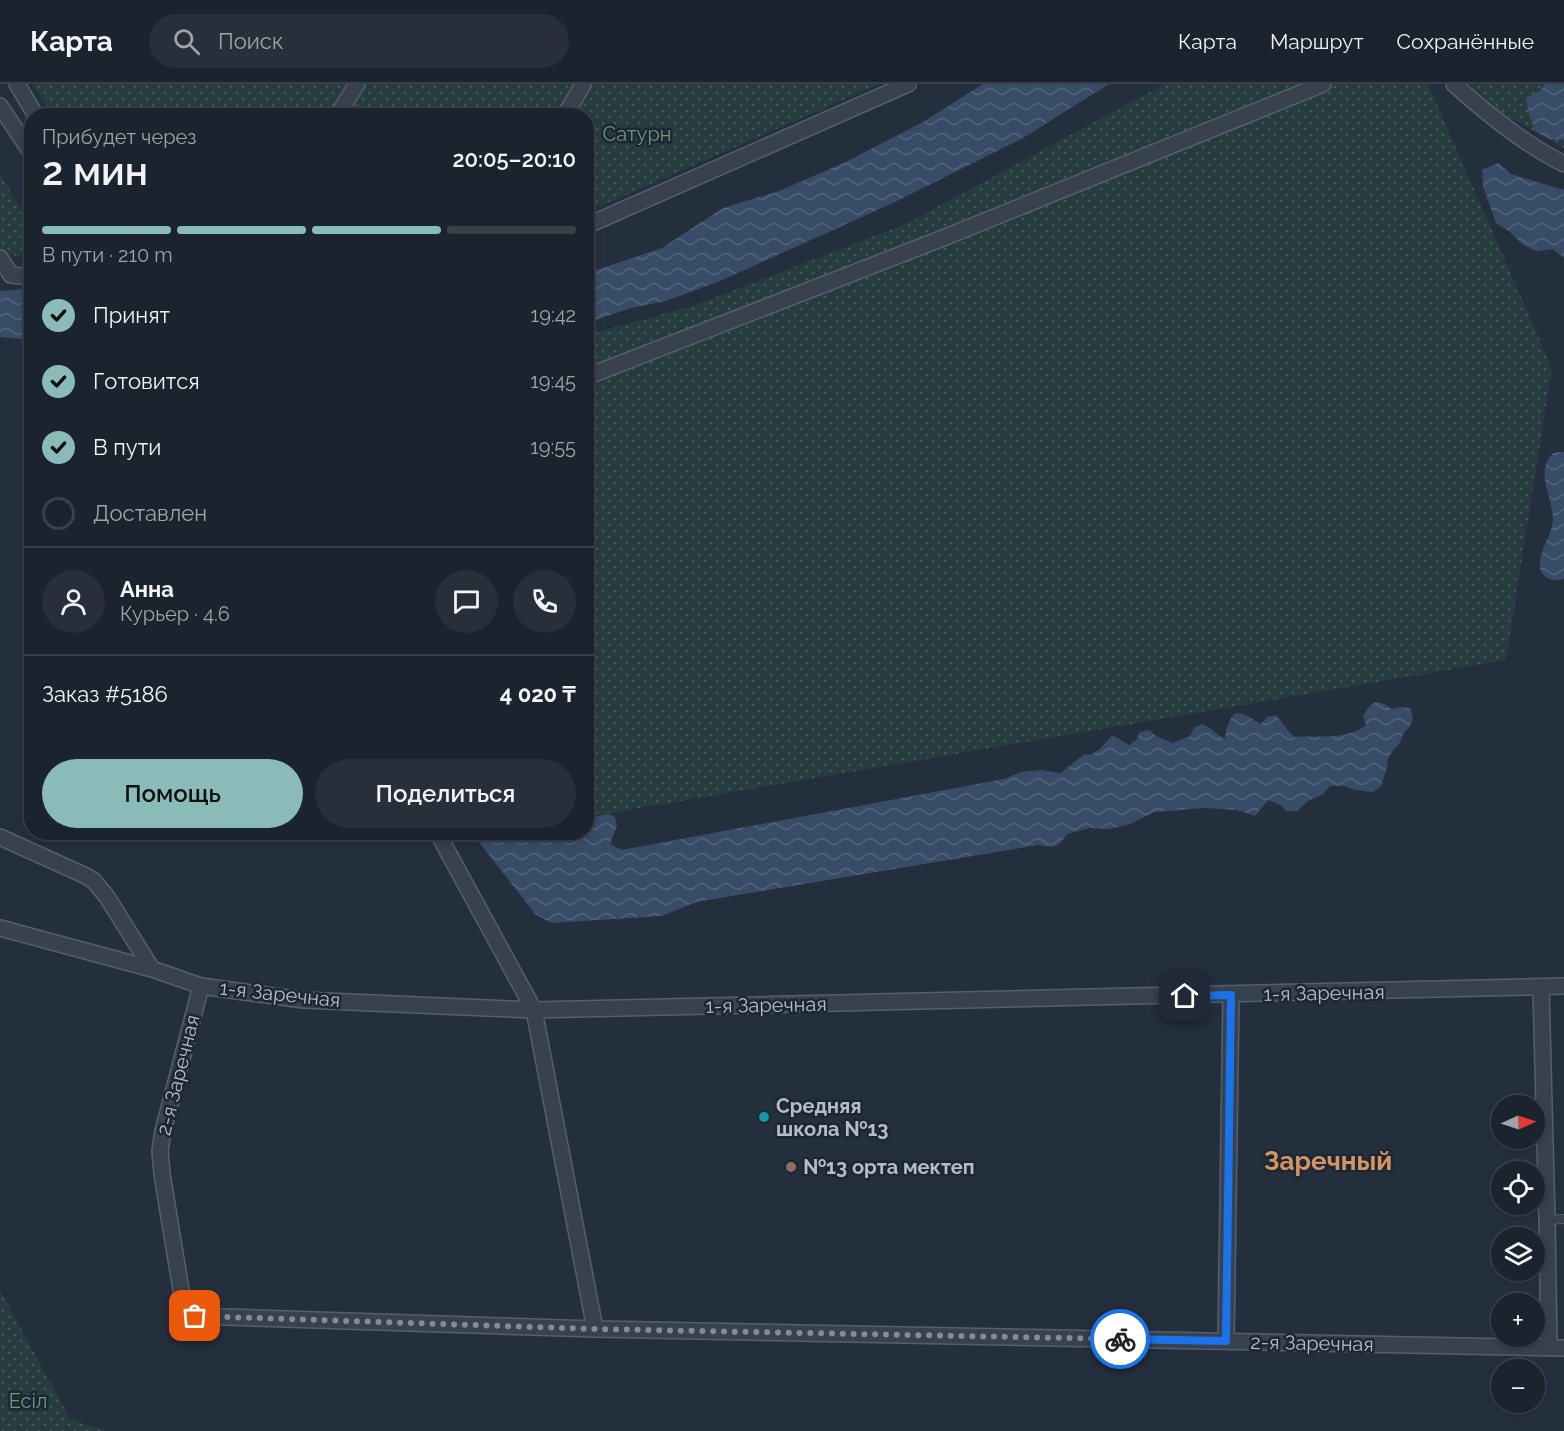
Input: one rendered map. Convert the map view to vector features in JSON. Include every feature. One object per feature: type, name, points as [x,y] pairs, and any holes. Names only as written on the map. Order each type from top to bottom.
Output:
[{"type":"street","points":[[17,84],[31,108]]},
{"type":"street","points":[[342,108],[357,84]]},
{"type":"street","points":[[570,108],[583,84]]},
{"type":"street","points":[[594,222],[908,84]]},
{"type":"street","points":[[594,374],[943,238],[1323,84]]},
{"type":"street","points":[[1454,84],[1483,111],[1550,157],[1564,164]]},
{"type":"street","points":[[0,106],[24,142]]},
{"type":"street","points":[[0,258],[11,275],[24,276]]},
{"type":"street","points":[[0,837],[94,880],[152,969]]},
{"type":"street","points":[[441,840],[534,1010],[595,1329]]},
{"type":"street","name":"1-я Заречная","points":[[0,928],[152,969],[201,986],[303,1000],[534,1010],[1564,986]]},
{"type":"street","name":"2-я Заречная","points":[[201,986],[163,1131],[160,1151],[183,1302],[190,1314],[195,1316],[595,1329],[1556,1348]]},
{"type":"street","points":[[1540,988],[1547,1220],[1556,1348]]},
{"type":"street","points":[[1226,1341],[1231,995]]},
{"type":"lane","points":[[1547,1220],[1564,1219]]},
{"type":"green space","name":"Сатурн","points":[[33,84],[880,84],[594,209],[594,108],[48,108]]},
{"type":"green space","points":[[1162,84],[1428,84],[1552,368],[1506,660],[594,816],[594,333],[693,306],[906,224]]},
{"type":"green space","points":[[1469,84],[1564,84],[1564,148],[1500,112]]},
{"type":"green space","points":[[0,174],[24,213],[24,257],[0,253]]},
{"type":"green space","name":"Есіл","points":[[0,1290],[70,1419],[107,1431],[0,1431]]},
{"type":"water","points":[[983,84],[1109,84],[1023,138],[893,203],[720,281],[666,301],[631,308],[594,321],[594,271],[662,248],[723,208],[779,191],[848,161],[923,122]]},
{"type":"water","points":[[1545,84],[1564,84],[1564,140],[1550,139],[1535,131],[1529,114],[1526,98],[1541,90]]},
{"type":"water","points":[[1498,163],[1511,174],[1564,190],[1564,258],[1553,249],[1536,251],[1522,244],[1496,223],[1483,186],[1482,170]]},
{"type":"water","points":[[24,289],[24,339],[0,337],[0,291]]},
{"type":"water","points":[[1564,452],[1564,578],[1555,580],[1546,577],[1541,572],[1540,565],[1540,558],[1553,520],[1545,469],[1553,453]]},
{"type":"water","points":[[1375,702],[1392,709],[1410,708],[1413,717],[1400,743],[1388,758],[1381,786],[1373,792],[1344,786],[1330,786],[1323,794],[1308,801],[1297,811],[1286,811],[1281,805],[1268,800],[1255,816],[1237,810],[1204,808],[1154,812],[1130,824],[1110,829],[1089,828],[1067,834],[1056,846],[1039,845],[696,902],[662,916],[551,923],[535,914],[477,840],[594,840],[594,817],[608,814],[615,817],[617,826],[610,844],[622,850],[1004,779],[1021,772],[1041,770],[1061,773],[1083,755],[1092,754],[1100,749],[1112,735],[1129,745],[1136,740],[1140,732],[1149,730],[1156,736],[1173,743],[1190,736],[1194,728],[1202,724],[1225,739],[1228,725],[1235,713],[1244,714],[1261,724],[1267,717],[1276,715],[1295,737],[1341,735],[1366,725],[1363,716]]},
{"type":"way so far","points":[[195,1316],[595,1329],[1120,1339]]},
{"type":"place","name":"Средняя школа №13","points":[[764,1117]]},
{"type":"place","name":"№13 орта мектеп","points":[[791,1167]]},
{"type":"district","name":"Заречный","points":[[1328,1161]]},
{"type":"route","points":[[1120,1339],[1226,1341],[1231,995],[1185,996]]}]
